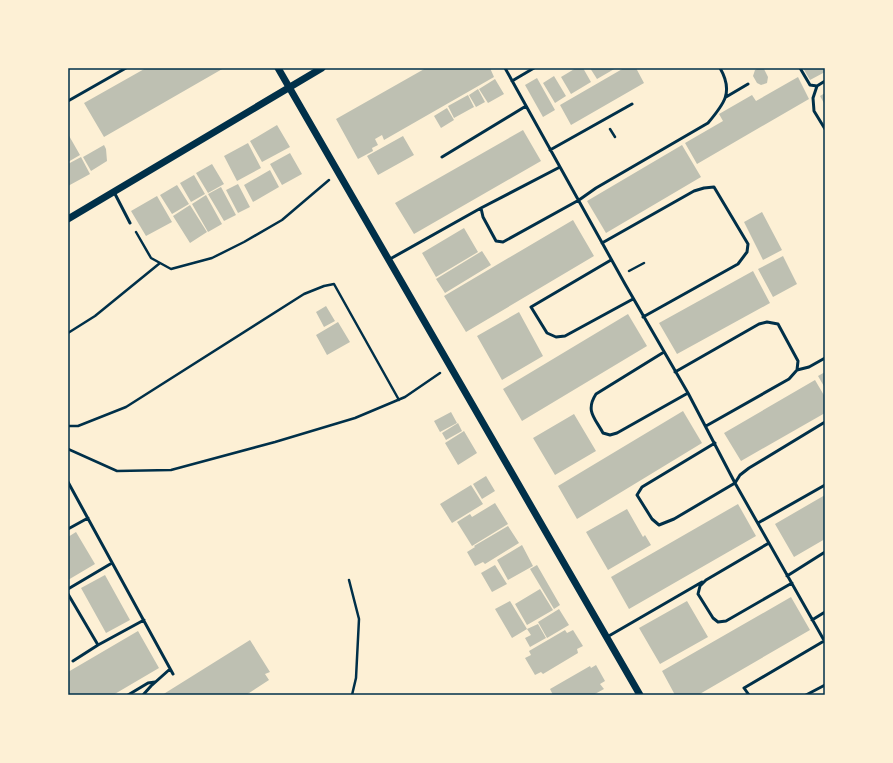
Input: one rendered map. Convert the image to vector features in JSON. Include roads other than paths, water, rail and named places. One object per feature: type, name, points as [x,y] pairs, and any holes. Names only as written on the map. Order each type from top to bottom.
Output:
[{"type":"street","points":[[278,68],[390,259],[640,695]]},
{"type":"street","points":[[68,219],[322,68]]},
{"type":"lane","points":[[68,101],[126,68]]},
{"type":"lane","points":[[505,68],[643,317],[688,393],[735,483],[825,641],[744,688],[749,695]]},
{"type":"lane","points":[[512,81],[534,68]]},
{"type":"lane","points":[[481,208],[482,217],[496,241],[503,242],[579,200],[596,188],[708,124],[719,110],[725,98],[728,87],[726,78],[720,68]]},
{"type":"lane","points":[[800,68],[810,85],[817,86]]},
{"type":"lane","points":[[825,81],[817,86],[813,98],[814,111],[825,129]]},
{"type":"lane","points":[[725,98],[748,84]]},
{"type":"lane","points":[[550,150],[632,104]]},
{"type":"lane","points":[[442,157],[526,106]]},
{"type":"lane","points":[[390,259],[481,208],[560,167]]},
{"type":"lane","points":[[602,243],[694,191],[704,188],[714,188],[748,244],[747,252],[738,264],[643,317]]},
{"type":"lane","points":[[114,192],[130,223]]},
{"type":"lane","points":[[611,260],[532,307],[548,333],[556,337],[565,336],[633,299]]},
{"type":"lane","points":[[675,372],[759,324],[767,322],[778,324],[798,360],[797,370]]},
{"type":"lane","points":[[664,352],[596,394],[591,401],[590,409],[603,433],[610,435],[617,433],[688,393]]},
{"type":"lane","points":[[706,426],[789,378],[797,370],[809,367],[825,358]]},
{"type":"lane","points":[[715,443],[642,487],[637,495],[652,520],[659,525],[674,519],[735,483],[740,475],[749,468],[825,422]]},
{"type":"lane","points":[[68,482],[173,674]]},
{"type":"lane","points":[[758,523],[825,485]]},
{"type":"lane","points":[[68,529],[88,518]]},
{"type":"lane","points":[[606,637],[769,543]]},
{"type":"lane","points":[[787,576],[825,552]]},
{"type":"lane","points":[[68,589],[112,563]]},
{"type":"lane","points":[[706,580],[700,586],[698,594],[713,618],[718,622],[726,621],[792,583]]},
{"type":"lane","points":[[68,594],[98,645]]},
{"type":"lane","points":[[812,620],[825,612]]},
{"type":"lane","points":[[74,661],[98,645],[144,620]]},
{"type":"lane","points":[[143,695],[170,669]]},
{"type":"lane","points":[[128,695],[148,683],[155,682]]},
{"type":"lane","points":[[806,695],[825,685]]}]
